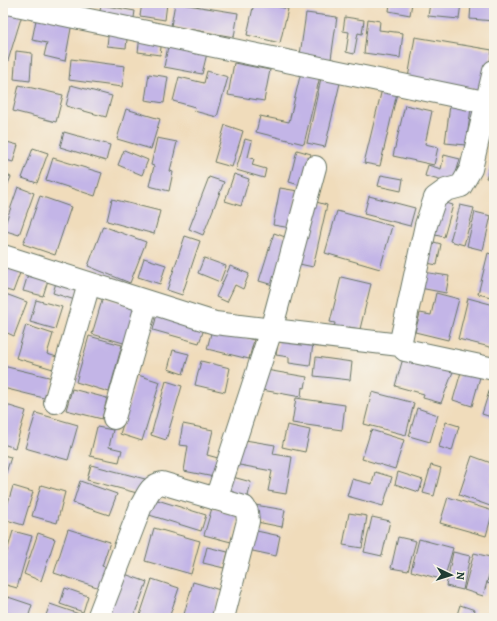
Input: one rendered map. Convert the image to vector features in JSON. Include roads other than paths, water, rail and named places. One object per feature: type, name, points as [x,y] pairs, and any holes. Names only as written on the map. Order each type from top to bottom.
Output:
[{"type":"street","points":[[6,3],[236,52],[490,103]]},
{"type":"street","points":[[400,345],[426,225],[435,198],[446,190],[461,186],[471,169],[490,103],[494,71]]},
{"type":"street","points":[[216,499],[271,330],[315,167]]},
{"type":"street","points":[[3,256],[215,323],[400,345],[406,350],[494,370]]},
{"type":"street","points":[[55,402],[89,284]]},
{"type":"street","points":[[114,418],[147,302]]},
{"type":"street","points":[[98,618],[141,506],[151,488],[155,484],[162,483],[244,507],[247,512],[248,521],[223,618]]}]
